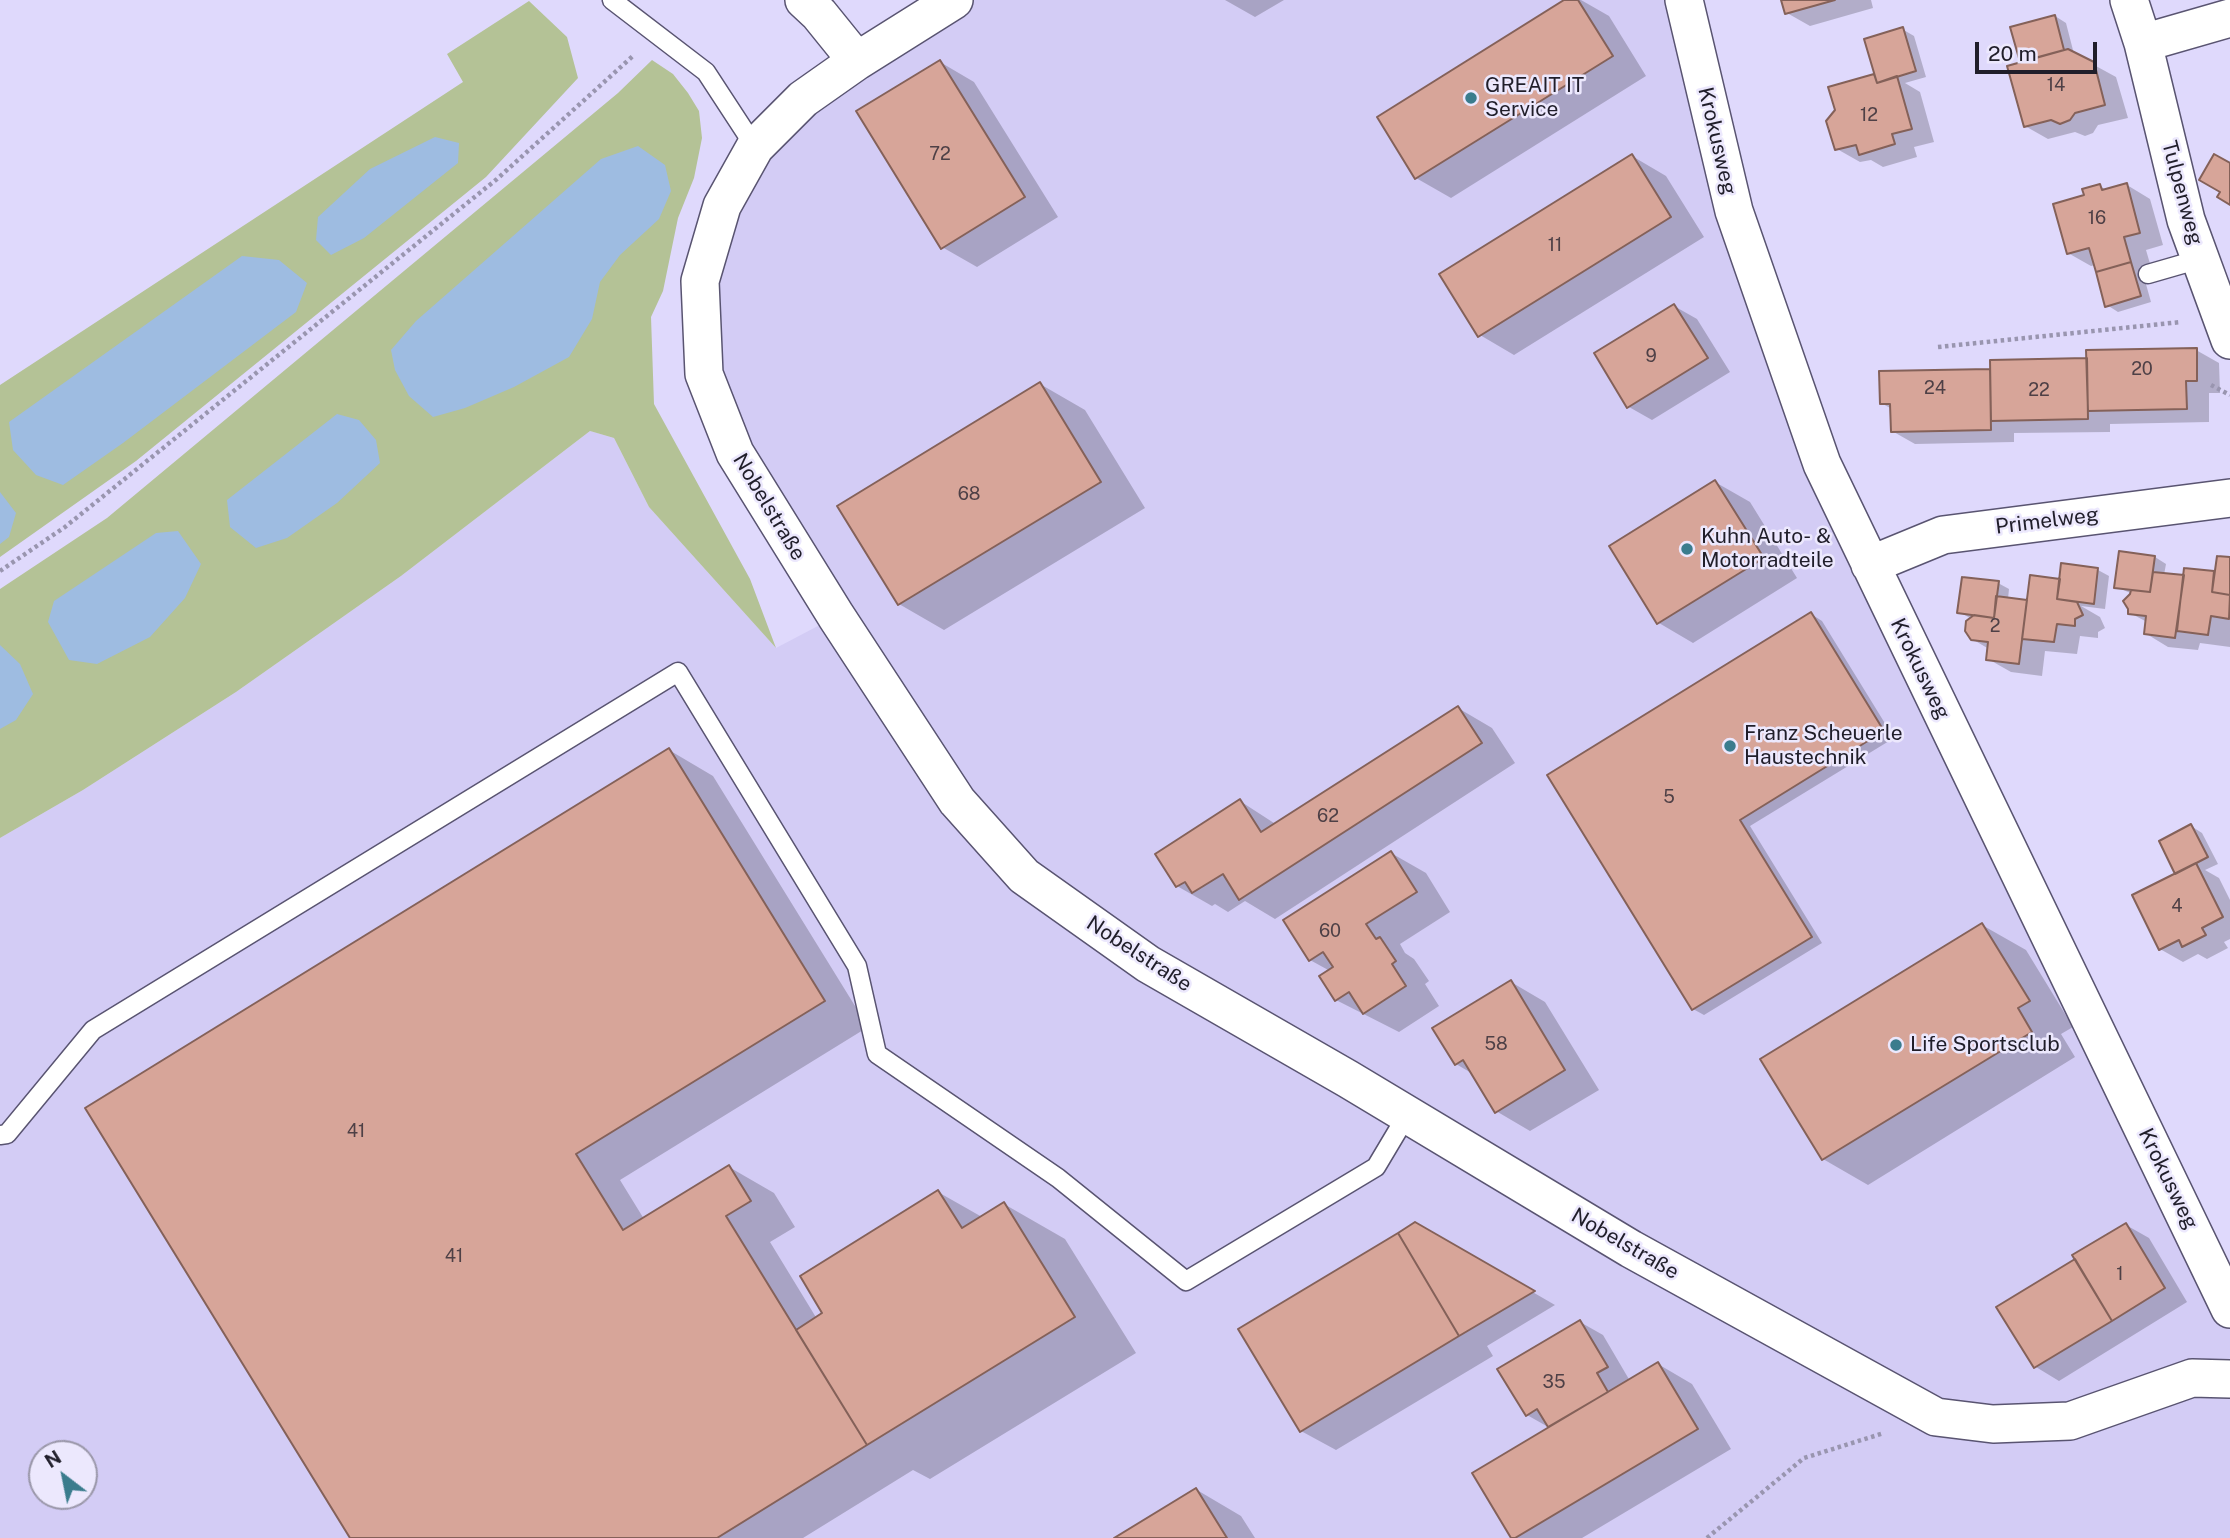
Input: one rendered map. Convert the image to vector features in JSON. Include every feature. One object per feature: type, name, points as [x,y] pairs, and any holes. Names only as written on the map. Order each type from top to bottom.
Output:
[{"type":"street","points":[[804,0],[819,14],[857,61]]},
{"type":"street","name":"Nobelstraße","points":[[954,0],[857,61],[803,99],[755,147],[722,206],[700,281],[704,374],[735,453],[836,616],[957,801],[1024,876],[1137,956],[1631,1249],[1936,1417],[1993,1424],[2070,1421],[2192,1378],[2230,1379]]},
{"type":"street","name":"Krokusweg","points":[[1684,0],[1734,211],[1822,464],[2230,1309]]},
{"type":"street","name":"Tulpenweg","points":[[2129,0],[2143,43],[2186,220],[2225,329]]},
{"type":"street","points":[[2143,43],[2230,18]]},
{"type":"street","name":"Primelweg","points":[[1870,565],[1943,535],[2230,498]]},
{"type":"lane","points":[[612,0],[706,72],[755,147]]},
{"type":"lane","points":[[2148,274],[2200,260]]},
{"type":"lane","points":[[3,1135],[93,1030],[678,673],[857,966],[877,1054],[1058,1178],[1186,1281],[1376,1167],[1408,1115]]},
{"type":"path","points":[[0,571],[65,527],[487,188],[659,34]]},
{"type":"path","points":[[1938,346],[2225,329]]},
{"type":"path","points":[[2211,385],[2230,395]]},
{"type":"path","points":[[1707,1538],[1804,1458],[1936,1417]]},
{"type":"shaded area","points":[[954,0],[1684,0],[1822,464],[2230,1309],[2230,1538],[0,1538],[0,838],[83,790],[236,692],[401,576],[590,431],[614,438],[649,507],[776,648],[835,617],[735,453],[700,281],[755,147]]},
{"type":"green space","points":[[529,1],[567,37],[578,78],[486,177],[136,461],[0,557],[0,385],[463,82],[447,54]]},
{"type":"green space","points":[[652,60],[673,74],[688,93],[699,111],[702,138],[694,178],[678,218],[663,291],[651,317],[654,404],[750,579],[776,648],[649,507],[614,438],[590,431],[401,576],[236,692],[83,790],[0,838],[0,589],[107,518],[618,93]]},
{"type":"water","points":[[435,137],[459,143],[458,163],[364,238],[331,255],[316,240],[318,217],[370,169]]},
{"type":"water","points":[[638,146],[665,165],[671,191],[659,219],[620,255],[600,282],[592,319],[569,357],[514,387],[465,408],[433,417],[409,396],[395,370],[391,350],[416,321],[601,159]]},
{"type":"water","points":[[242,256],[279,260],[307,283],[296,312],[63,485],[36,475],[13,450],[9,422]]},
{"type":"water","points":[[337,414],[359,420],[376,440],[380,463],[337,503],[287,538],[256,548],[230,527],[227,500]]},
{"type":"water","points":[[0,492],[16,513],[9,537],[0,544]]},
{"type":"water","points":[[178,531],[201,564],[185,598],[150,637],[97,664],[69,660],[48,622],[54,601],[156,533]]},
{"type":"water","points":[[0,645],[20,664],[33,694],[16,720],[0,729]]},
{"type":"building","points":[[1564,0],[1578,0],[1613,56],[1415,179],[1377,117]]},
{"type":"building","points":[[1781,0],[1835,0],[1785,14]]},
{"type":"building","points":[[2055,15],[2064,50],[2020,62],[2010,27]]},
{"type":"building","points":[[1903,27],[1916,71],[1877,83],[1864,39]]},
{"type":"building","points":[[2068,49],[2094,62],[2105,105],[2075,113],[2070,120],[2060,124],[2051,120],[2024,127],[2007,66]]},
{"type":"building","points":[[940,60],[1025,197],[941,249],[856,111]]},
{"type":"building","points":[[1874,74],[1877,83],[1897,76],[1912,129],[1892,134],[1895,144],[1859,155],[1856,145],[1835,150],[1826,121],[1835,110],[1828,87]]},
{"type":"building","points":[[1632,154],[1671,217],[1478,337],[1439,274]]},
{"type":"building","points":[[2214,154],[2230,163],[2230,205],[2217,197],[2220,192],[2199,180]]},
{"type":"building","points":[[2127,183],[2140,233],[2124,237],[2131,262],[2096,272],[2089,248],[2067,254],[2053,204],[2084,195],[2082,189],[2100,184],[2102,190]]},
{"type":"building","points":[[2131,262],[2141,296],[2105,307],[2096,272]]},
{"type":"building","points":[[1674,304],[1708,358],[1627,408],[1594,353]]},
{"type":"building","points":[[2197,348],[2197,381],[2186,381],[2187,409],[2088,411],[2086,350]]},
{"type":"building","points":[[2087,358],[2088,419],[1991,421],[1990,360]]},
{"type":"building","points":[[1990,369],[1991,430],[1891,432],[1890,404],[1880,404],[1879,371]]},
{"type":"building","points":[[1040,382],[1101,482],[898,605],[837,506]]},
{"type":"building","points":[[1715,480],[1764,558],[1657,624],[1609,546]]},
{"type":"building","points":[[2119,551],[2155,556],[2150,592],[2114,588]]},
{"type":"building","points":[[2217,556],[2230,557],[2230,595],[2212,592]]},
{"type":"building","points":[[2061,563],[2098,568],[2094,604],[2057,599]]},
{"type":"building","points":[[2184,568],[2214,571],[2212,592],[2230,595],[2229,619],[2211,616],[2208,635],[2177,631]]},
{"type":"building","points":[[2153,572],[2184,575],[2175,638],[2144,634],[2146,616],[2128,614],[2123,601],[2131,590],[2150,592]]},
{"type":"building","points":[[2030,575],[2060,579],[2057,599],[2077,602],[2083,615],[2075,619],[2075,626],[2057,624],[2054,642],[2022,639]]},
{"type":"building","points":[[1962,577],[1999,581],[1994,618],[1957,613]]},
{"type":"building","points":[[1996,596],[2027,600],[2019,664],[1986,660],[1988,642],[1971,640],[1965,631],[1966,621],[1974,615],[1994,618]]},
{"type":"building","points":[[1811,612],[1884,731],[1740,820],[1812,937],[1692,1010],[1547,775]]},
{"type":"building","points":[[1458,706],[1482,743],[1239,900],[1223,874],[1192,893],[1185,882],[1176,887],[1155,854],[1240,799],[1261,832]]},
{"type":"building","points":[[669,748],[825,1001],[576,1154],[623,1230],[729,1165],[751,1201],[726,1216],[867,1445],[717,1538],[350,1538],[85,1108]]},
{"type":"building","points":[[2191,824],[2208,857],[2175,874],[2159,841]]},
{"type":"building","points":[[1391,851],[1417,892],[1366,924],[1376,939],[1380,937],[1396,961],[1392,964],[1406,986],[1363,1014],[1349,992],[1335,1001],[1319,976],[1333,967],[1323,952],[1309,961],[1283,920]]},
{"type":"building","points":[[2196,863],[2223,917],[2202,928],[2206,935],[2182,947],[2179,940],[2159,950],[2132,895]]},
{"type":"building","name":"Life Sportsclub","points":[[1982,923],[2030,1001],[2018,1008],[2032,1032],[1822,1160],[1760,1059]]},
{"type":"building","points":[[1511,980],[1565,1070],[1495,1113],[1463,1060],[1455,1065],[1432,1028]]},
{"type":"building","points":[[938,1190],[962,1228],[1004,1202],[1075,1317],[867,1445],[796,1330],[822,1313],[800,1276]]},
{"type":"building","points":[[1415,1222],[1535,1291],[1459,1336],[1398,1233]]},
{"type":"building","points":[[2126,1223],[2165,1288],[2112,1321],[2072,1255]]},
{"type":"building","points":[[1398,1233],[1459,1336],[1300,1432],[1238,1329]]},
{"type":"building","points":[[2075,1259],[2112,1321],[2034,1368],[1996,1307]]},
{"type":"building","points":[[1580,1320],[1608,1367],[1597,1373],[1608,1392],[1548,1427],[1537,1409],[1526,1416],[1497,1369]]},
{"type":"building","points":[[1658,1362],[1698,1429],[1511,1538],[1472,1473]]},
{"type":"building","points":[[1196,1488],[1227,1538],[1114,1538]]},
{"type":"place","name":"GREAIT IT Service","points":[[1471,98]]},
{"type":"place","name":"Kuhn Auto- & Motorradteile","points":[[1687,549]]},
{"type":"place","name":"Franz Scheuerle Haustechnik","points":[[1730,746]]},
{"type":"place","name":"Life Sportsclub","points":[[1896,1045]]}]
